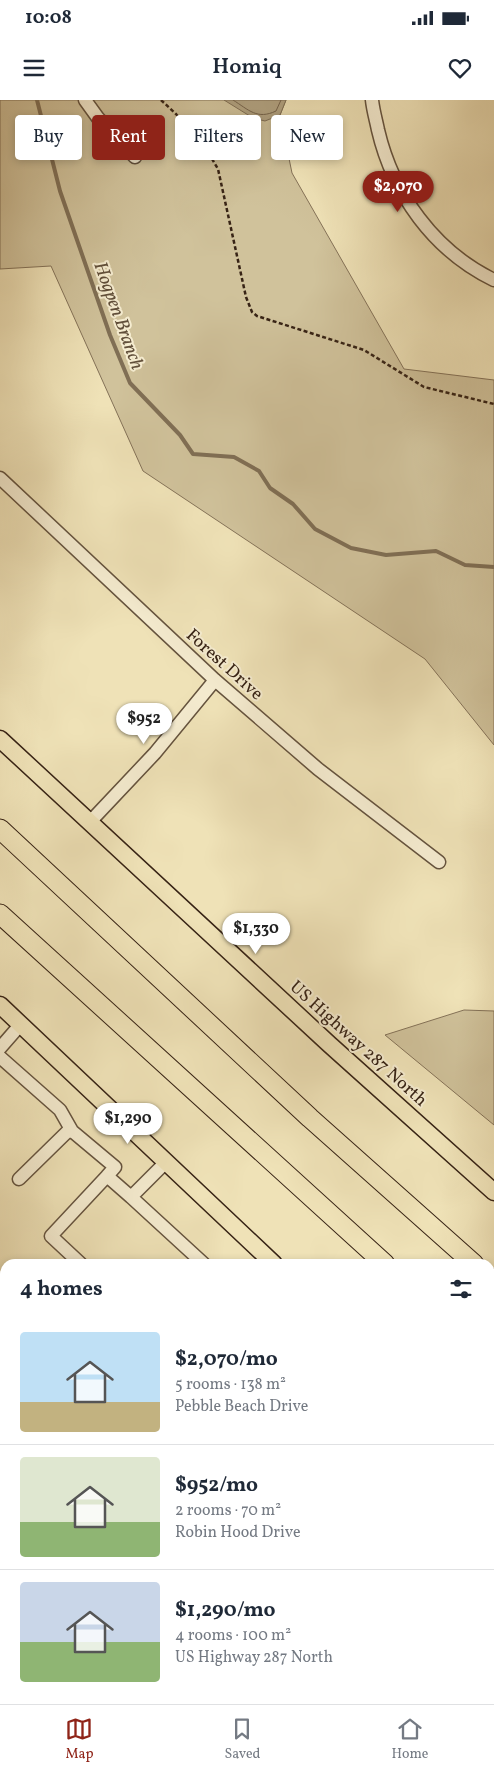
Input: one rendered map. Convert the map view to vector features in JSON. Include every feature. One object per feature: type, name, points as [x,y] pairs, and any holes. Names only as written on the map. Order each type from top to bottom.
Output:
[{"type":"highway","points":[[0,829],[310,1118],[468,1259]]},
{"type":"highway","points":[[0,914],[380,1259]]},
{"type":"main road","name":"US Highway 287 North","points":[[0,739],[328,1044],[494,1192]]},
{"type":"main road","points":[[0,1005],[269,1259]]},
{"type":"street","points":[[85,100],[96,115]]},
{"type":"street","points":[[372,100],[384,158],[402,195],[425,226],[451,252],[480,273],[494,280]]},
{"type":"street","name":"Forest Drive","points":[[0,478],[215,680],[318,770],[439,862]]},
{"type":"street","points":[[89,823],[155,753],[215,680]]},
{"type":"street","points":[[0,1048],[21,1024]]},
{"type":"street","points":[[0,1057],[60,1110],[72,1131],[115,1167],[51,1236],[76,1259]]},
{"type":"street","points":[[19,1180],[67,1132],[72,1131]]},
{"type":"street","points":[[131,1197],[167,1161]]},
{"type":"street","points":[[107,1176],[199,1259]]},
{"type":"path","points":[[161,100],[205,146],[218,169],[246,297],[252,312],[256,316],[364,350],[424,387],[494,404]]},
{"type":"shaded area","points":[[0,100],[286,100],[280,115],[271,115],[271,160],[289,160],[292,173],[404,369],[494,380],[494,745],[425,659],[143,471],[51,266],[0,269]]},
{"type":"shaded area","points":[[464,1010],[494,1011],[494,1125],[385,1035]]},
{"type":"water","points":[[224,100],[286,100],[280,115],[271,115],[271,119],[265,121],[261,120],[261,115],[248,115]]},
{"type":"waterway","name":"Hogpen Branch","points":[[37,100],[60,191],[110,335],[130,383],[180,435],[193,454],[234,457],[259,471],[270,488],[293,504],[315,529],[351,548],[386,555],[436,551],[465,565],[494,567]]}]
